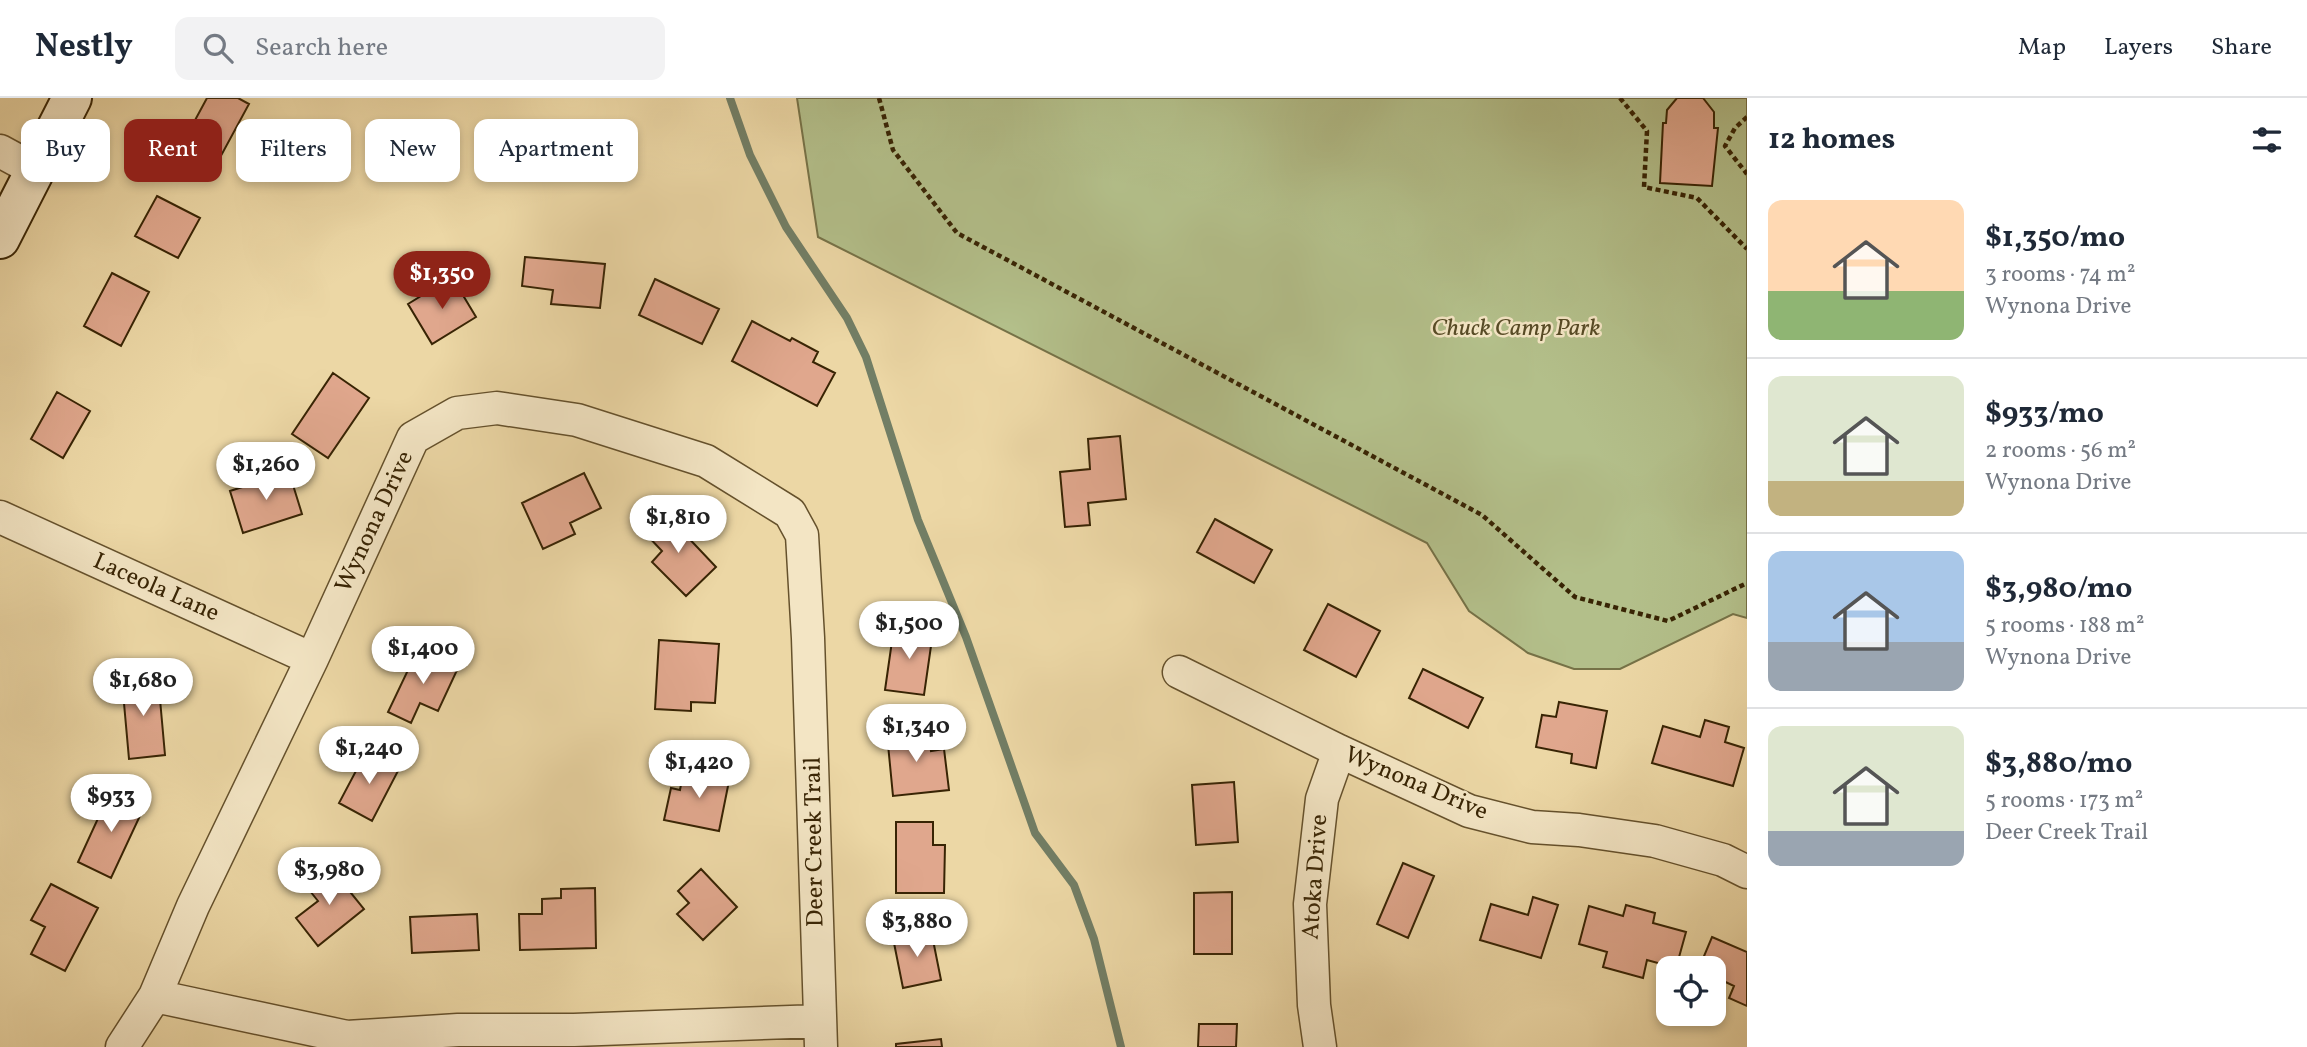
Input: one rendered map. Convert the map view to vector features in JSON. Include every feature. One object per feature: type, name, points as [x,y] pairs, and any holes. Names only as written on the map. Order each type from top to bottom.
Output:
[{"type":"street","points":[[61,119],[72,98]]},
{"type":"street","points":[[0,151],[21,162]]},
{"type":"street","points":[[0,239],[29,182]]},
{"type":"street","name":"Wynona Drive","points":[[122,1047],[155,996],[193,906],[312,659],[413,438],[457,413],[497,408],[577,420],[706,461],[790,513],[803,535],[808,638]]},
{"type":"street","name":"Laceola Lane","points":[[0,517],[312,659]]},
{"type":"street","name":"Deer Creek Trail","points":[[808,638],[820,1034]]},
{"type":"street","name":"Wynona Drive","points":[[1179,671],[1339,751],[1469,811],[1532,827],[1579,830],[1655,841],[1723,860],[1747,872]]},
{"type":"street","name":"Atoka Drive","points":[[1320,1047],[1314,1005],[1310,904],[1322,799],[1339,751]]},
{"type":"street","points":[[155,996],[347,1037],[458,1030],[820,1034]]},
{"type":"path","points":[[879,98],[893,150],[957,233],[1482,515],[1575,597],[1668,621],[1747,583]]},
{"type":"path","points":[[1620,98],[1647,131],[1644,187],[1697,198],[1747,249]]},
{"type":"path","points":[[1747,117],[1735,128],[1725,146],[1747,174]]},
{"type":"green space","name":"Chuck Camp Park","points":[[797,98],[1747,98],[1747,618],[1733,614],[1620,669],[1574,669],[1528,653],[1469,611],[1427,543],[818,237]]},
{"type":"building","points":[[207,98],[238,98],[249,104],[241,119],[236,119],[236,128],[222,154],[222,119],[196,119]]},
{"type":"building","points":[[1677,98],[1703,98],[1714,112],[1714,128],[1718,128],[1712,186],[1660,183],[1663,123],[1666,123],[1667,110]]},
{"type":"building","points":[[157,196],[200,218],[178,258],[135,236]]},
{"type":"building","points":[[525,257],[605,264],[600,308],[551,304],[553,290],[522,286]]},
{"type":"building","points":[[112,273],[149,292],[121,346],[84,326]]},
{"type":"building","points":[[452,277],[476,317],[432,344],[408,304]]},
{"type":"building","points":[[655,279],[719,309],[702,344],[639,315]]},
{"type":"building","points":[[752,321],[818,352],[813,362],[835,373],[817,406],[732,361]]},
{"type":"building","points":[[333,373],[369,398],[328,458],[292,434]]},
{"type":"building","points":[[57,392],[90,411],[63,458],[31,439]]},
{"type":"building","points":[[1120,436],[1126,499],[1088,503],[1090,525],[1065,527],[1060,472],[1090,469],[1088,439]]},
{"type":"building","points":[[289,472],[302,514],[243,533],[230,491]]},
{"type":"building","points":[[584,473],[601,508],[570,523],[575,534],[543,549],[522,503]]},
{"type":"building","points":[[664,512],[716,567],[686,596],[652,562],[662,551],[644,532]]},
{"type":"building","points":[[1215,519],[1272,550],[1254,583],[1197,552]]},
{"type":"building","points":[[1328,604],[1380,631],[1356,677],[1304,650]]},
{"type":"building","points":[[894,627],[933,632],[924,695],[885,690]]},
{"type":"building","points":[[659,640],[719,644],[715,703],[691,702],[691,711],[655,709]]},
{"type":"building","points":[[418,649],[458,668],[438,711],[420,703],[411,723],[388,712]]},
{"type":"building","points":[[1423,669],[1483,698],[1468,728],[1409,698]]},
{"type":"building","points":[[158,677],[165,755],[129,759],[122,681]]},
{"type":"building","points":[[1559,702],[1607,711],[1596,768],[1571,763],[1572,754],[1536,747],[1542,715],[1556,717]]},
{"type":"building","points":[[1705,720],[1729,727],[1725,742],[1744,748],[1733,786],[1652,763],[1663,726],[1700,737]]},
{"type":"building","points":[[928,730],[931,751],[944,749],[949,790],[893,796],[887,734]]},
{"type":"building","points":[[366,752],[399,769],[372,821],[339,803]]},
{"type":"building","points":[[684,768],[730,776],[719,831],[664,820],[671,788],[680,790]]},
{"type":"building","points":[[1234,782],[1238,842],[1196,845],[1192,785]]},
{"type":"building","points":[[111,790],[145,805],[111,878],[78,862]]},
{"type":"building","points":[[896,822],[933,822],[933,845],[945,845],[944,893],[896,893]]},
{"type":"building","points":[[1403,863],[1434,876],[1408,938],[1377,924]]},
{"type":"building","points":[[330,867],[364,909],[318,946],[296,918],[318,901],[306,886]]},
{"type":"building","points":[[701,869],[737,907],[703,940],[677,914],[689,903],[678,891]]},
{"type":"building","points":[[51,884],[98,908],[65,971],[31,954],[45,927],[31,920]]},
{"type":"building","points":[[595,888],[596,948],[520,950],[519,914],[542,914],[542,899],[561,898],[561,889]]},
{"type":"building","points":[[1232,892],[1232,954],[1194,954],[1194,893]]},
{"type":"building","points":[[1533,897],[1558,905],[1541,958],[1480,940],[1491,904],[1528,915]]},
{"type":"building","points":[[1626,905],[1655,913],[1653,923],[1686,932],[1679,956],[1656,956],[1656,962],[1647,960],[1643,978],[1603,967],[1607,952],[1579,944],[1589,906],[1623,916]]},
{"type":"building","points":[[477,914],[479,950],[412,953],[410,917]]},
{"type":"building","points":[[931,930],[941,980],[903,988],[893,938]]},
{"type":"building","points":[[1712,937],[1747,952],[1747,1006],[1729,998],[1734,986],[1726,982],[1726,956],[1704,956]]},
{"type":"building","points":[[1199,1024],[1237,1024],[1236,1047],[1198,1047]]},
{"type":"building","points":[[941,1039],[942,1047],[896,1047],[896,1044]]},
{"type":"waterway","points":[[730,98],[750,155],[786,227],[847,318],[866,357],[918,520],[966,637],[1035,833],[1074,885],[1094,939],[1121,1047]]}]
